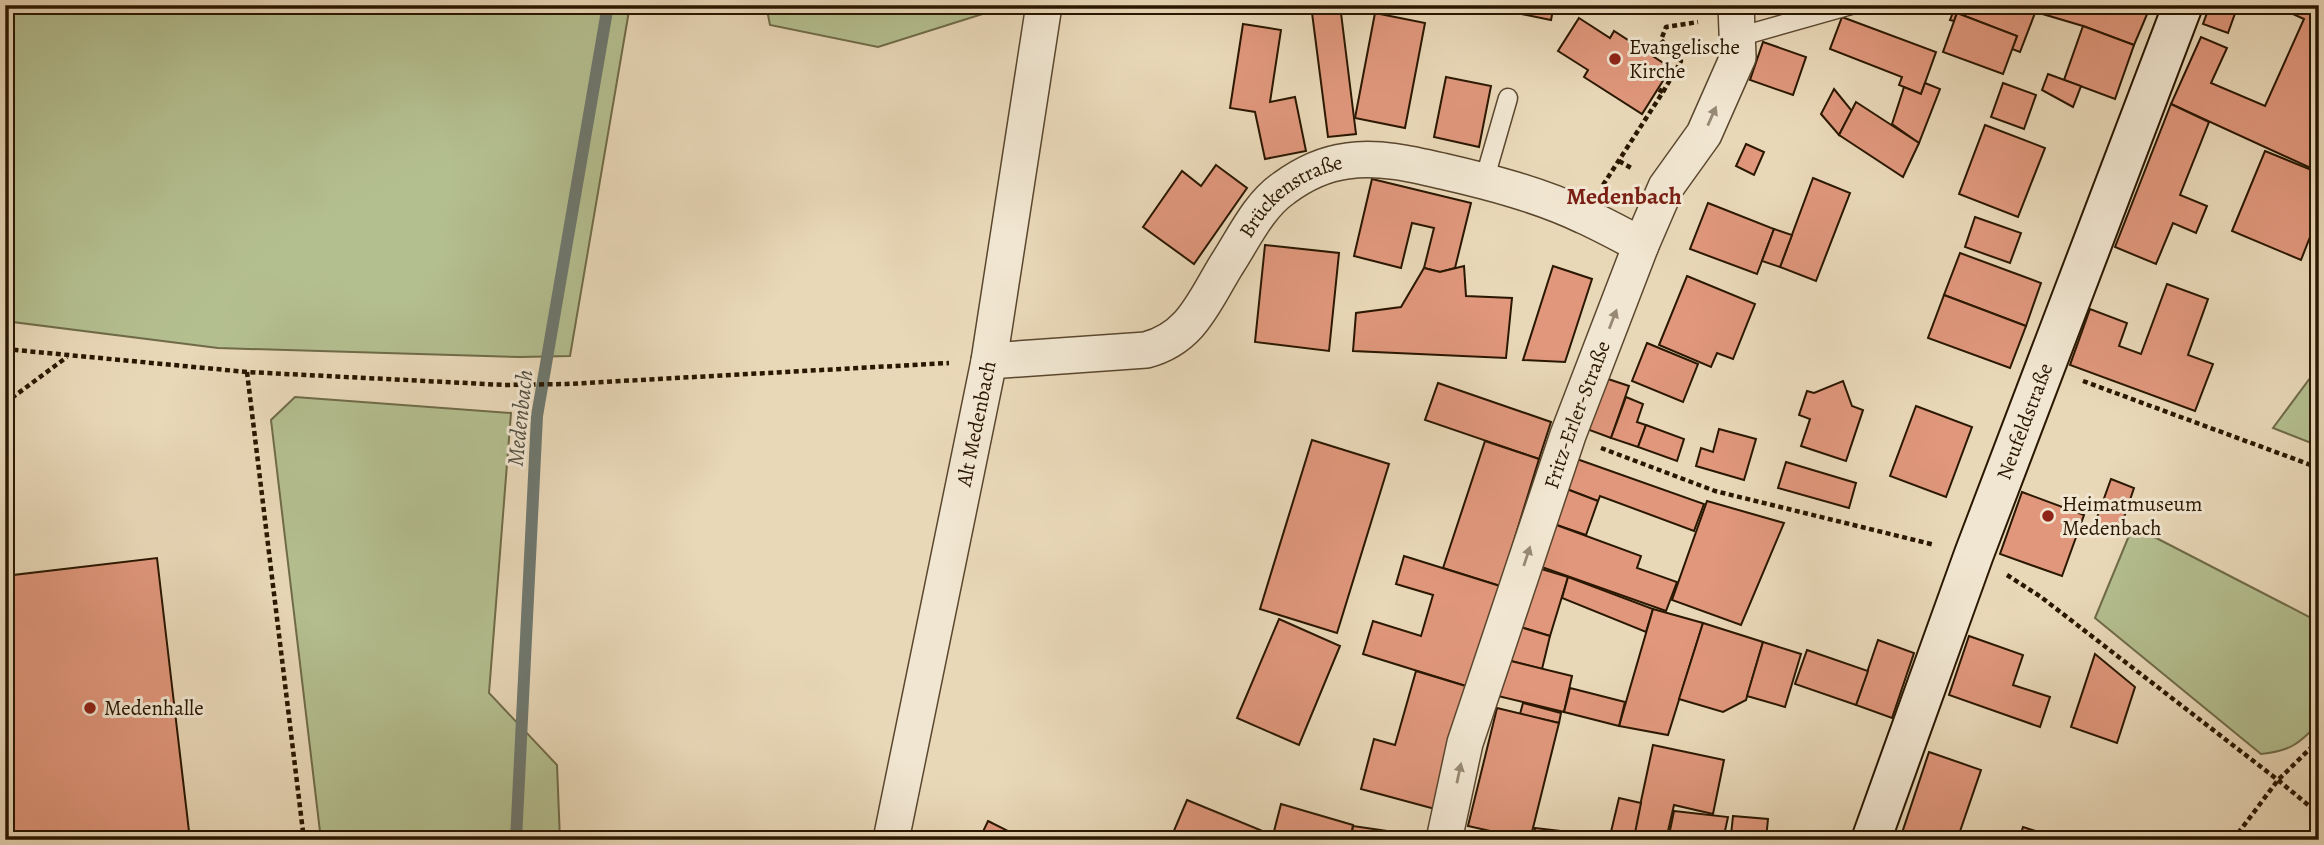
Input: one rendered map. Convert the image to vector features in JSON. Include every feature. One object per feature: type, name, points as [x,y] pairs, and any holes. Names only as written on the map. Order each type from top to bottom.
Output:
[{"type":"street","name":"Alt Medenbach","points":[[891,840],[989,361],[1044,5]]},
{"type":"street","name":"Neufeldstraße","points":[[1871,840],[1974,554],[2183,5]]},
{"type":"street","name":"Fritz-Erler-Straße","points":[[1444,840],[1465,743],[1568,435],[1641,245],[1667,187],[1704,134],[1738,57],[1737,19]]},
{"type":"street","name":"Brückenstraße","points":[[989,361],[1146,350],[1169,342],[1187,328],[1263,207],[1282,189],[1304,175],[1349,160],[1389,161],[1485,181],[1583,215],[1641,245]]},
{"type":"lane","points":[[1737,19],[1852,5]]},
{"type":"lane","points":[[1485,181],[1508,98]]},
{"type":"path","points":[[1624,153],[1681,61],[1661,40],[1667,27],[1737,19]]},
{"type":"path","points":[[5,349],[247,372],[505,384],[567,384],[989,361]]},
{"type":"path","points":[[5,403],[67,357]]},
{"type":"path","points":[[2044,367],[2319,468]]},
{"type":"path","points":[[247,372],[304,840]]},
{"type":"path","points":[[1568,435],[1715,491],[1974,554],[2040,597],[2319,814]]},
{"type":"path","points":[[2233,840],[2278,780],[2319,740]]},
{"type":"green space","points":[[5,5],[630,5],[570,356],[520,357],[218,348],[5,321]]},
{"type":"green space","points":[[766,5],[1011,5],[878,47],[770,25]]},
{"type":"green space","points":[[2319,366],[2319,446],[2273,428]]},
{"type":"green space","points":[[295,397],[511,413],[489,693],[557,765],[560,840],[321,840],[271,420]]},
{"type":"green space","points":[[2133,526],[2319,622],[2319,723],[2300,741],[2279,751],[2261,754],[2095,618]]},
{"type":"building","points":[[1311,5],[1340,5],[1356,134],[1328,137]]},
{"type":"building","points":[[1492,5],[1554,5],[1551,20],[1492,8]]},
{"type":"building","points":[[1759,5],[1814,5],[1760,13]]},
{"type":"building","points":[[1956,5],[2012,5],[2035,13],[2020,52],[2012,49],[2017,36],[1957,13],[1954,21],[1950,20]]},
{"type":"building","points":[[2012,5],[2151,5],[2134,45],[2083,26]]},
{"type":"building","points":[[2210,5],[2238,5],[2228,33],[2203,24]]},
{"type":"building","points":[[2286,5],[2319,5],[2319,160],[2315,170],[2171,104],[2201,37],[2227,48],[2211,83],[2265,106],[2304,19],[2284,10]]},
{"type":"building","points":[[1375,13],[1425,23],[1405,128],[1355,118]]},
{"type":"building","points":[[1957,13],[2017,36],[2003,74],[1943,52]]},
{"type":"building","points":[[1842,17],[1936,52],[1921,94],[1899,85],[1902,77],[1830,49]]},
{"type":"building","name":"Evangelische Kirche","points":[[1579,18],[1610,38],[1614,31],[1671,68],[1642,114],[1584,77],[1588,70],[1558,51]]},
{"type":"building","points":[[1243,24],[1281,30],[1270,102],[1295,97],[1306,151],[1265,159],[1255,112],[1230,108]]},
{"type":"building","points":[[2083,26],[2134,45],[2115,99],[2064,80]]},
{"type":"building","points":[[1763,42],[1806,57],[1793,95],[1750,80]]},
{"type":"building","points":[[2048,74],[2081,86],[2073,107],[2042,90]]},
{"type":"building","points":[[1446,77],[1491,86],[1479,147],[1434,137]]},
{"type":"building","points":[[1925,83],[1940,89],[1919,143],[1892,124],[1904,87],[1921,94]]},
{"type":"building","points":[[2003,83],[2036,95],[2024,129],[1991,117]]},
{"type":"building","points":[[1834,89],[1852,111],[1839,135],[1821,114]]},
{"type":"building","points":[[1856,102],[1919,143],[1903,177],[1839,135]]},
{"type":"building","points":[[2171,104],[2209,122],[2180,195],[2207,206],[2196,233],[2173,223],[2156,264],[2115,247]]},
{"type":"building","points":[[1985,125],[2045,148],[2018,217],[1959,194]]},
{"type":"building","points":[[1746,144],[1764,152],[1754,175],[1736,166]]},
{"type":"building","points":[[2265,151],[2319,173],[2319,214],[2301,260],[2232,231]]},
{"type":"building","points":[[1216,165],[1247,188],[1194,264],[1143,227],[1182,171],[1201,186]]},
{"type":"building","points":[[1813,178],[1850,193],[1816,281],[1780,267]]},
{"type":"building","points":[[1372,179],[1471,203],[1455,268],[1440,272],[1424,268],[1434,228],[1412,223],[1401,268],[1354,256]]},
{"type":"building","points":[[1708,203],[1774,229],[1757,274],[1690,249]]},
{"type":"building","points":[[1975,217],[2021,233],[2010,263],[1965,247]]},
{"type":"building","points":[[1774,229],[1792,235],[1780,267],[1762,261]]},
{"type":"building","points":[[1265,245],[1339,253],[1329,351],[1255,342]]},
{"type":"building","points":[[1960,253],[2041,283],[2026,326],[1944,295]]},
{"type":"building","points":[[1464,266],[1466,296],[1512,298],[1506,358],[1353,351],[1356,313],[1401,307],[1424,268],[1440,272]]},
{"type":"building","points":[[1553,266],[1592,279],[1565,362],[1523,360]]},
{"type":"building","points":[[1687,276],[1755,304],[1733,359],[1717,353],[1711,367],[1659,345]]},
{"type":"building","points":[[2167,284],[2208,299],[2188,355],[2213,364],[2195,411],[2070,365],[2090,309],[2127,323],[2119,346],[2141,354]]},
{"type":"building","points":[[1944,295],[2026,326],[2010,368],[1928,338]]},
{"type":"building","points":[[1647,343],[1698,364],[1683,402],[1632,381]]},
{"type":"building","points":[[1602,377],[1629,386],[1611,438],[1584,428]]},
{"type":"building","points":[[1843,381],[1852,406],[1863,410],[1846,461],[1801,446],[1810,419],[1799,415],[1807,391],[1814,393]]},
{"type":"building","points":[[1438,383],[1551,422],[1539,459],[1425,420]]},
{"type":"building","points":[[1626,397],[1643,404],[1637,422],[1646,425],[1638,447],[1611,438]]},
{"type":"building","points":[[1916,406],[1972,427],[1946,497],[1890,476]]},
{"type":"building","points":[[1646,425],[1684,439],[1677,461],[1638,447]]},
{"type":"building","points":[[1719,429],[1756,439],[1744,480],[1696,466],[1701,448],[1713,452]]},
{"type":"building","points":[[1312,440],[1389,464],[1337,633],[1260,609]]},
{"type":"building","points":[[1485,441],[1539,459],[1500,586],[1443,568]]},
{"type":"building","points":[[1574,458],[1704,504],[1694,531],[1600,496],[1598,501],[1564,488]]},
{"type":"building","points":[[1786,462],[1856,483],[1849,508],[1778,488]]},
{"type":"building","points":[[2111,479],[2134,488],[2118,535],[2094,526]]},
{"type":"building","points":[[1564,488],[1598,501],[1586,535],[1551,523]]},
{"type":"building","points":[[2022,492],[2084,515],[2062,576],[2000,554]]},
{"type":"building","points":[[1707,501],[1784,523],[1741,625],[1672,600]]},
{"type":"building","points":[[1551,523],[1641,556],[1637,568],[1677,582],[1666,611],[1536,565]]},
{"type":"building","points":[[1404,556],[1500,586],[1469,687],[1363,654],[1373,621],[1421,636],[1433,595],[1396,584]]},
{"type":"building","name":"Medenhalle","points":[[157,558],[190,840],[5,840],[5,576]]},
{"type":"building","points":[[1535,567],[1568,577],[1550,636],[1517,626]]},
{"type":"building","points":[[1568,577],[1653,609],[1646,632],[1562,598]]},
{"type":"building","points":[[1653,609],[1703,623],[1668,735],[1619,726]]},
{"type":"building","points":[[1279,619],[1340,646],[1299,745],[1237,718]]},
{"type":"building","points":[[1703,623],[1763,642],[1746,700],[1723,712],[1679,699]]},
{"type":"building","points":[[1517,626],[1550,636],[1542,669],[1507,660]]},
{"type":"building","points":[[1969,636],[2023,655],[2013,685],[2050,697],[2040,727],[1949,695]]},
{"type":"building","points":[[1878,640],[1914,653],[1892,718],[1856,705]]},
{"type":"building","points":[[1763,642],[1801,654],[1785,707],[1747,696]]},
{"type":"building","points":[[1807,650],[1868,671],[1856,705],[1795,684]]},
{"type":"building","points":[[2095,654],[2135,687],[2117,743],[2071,727]]},
{"type":"building","points":[[1507,660],[1572,676],[1564,712],[1498,696]]},
{"type":"building","points":[[1416,671],[1469,687],[1435,809],[1361,789],[1374,739],[1395,745]]},
{"type":"building","points":[[1570,688],[1625,702],[1619,726],[1564,712]]},
{"type":"building","points":[[1523,703],[1561,713],[1559,723],[1520,714]]},
{"type":"building","points":[[1497,708],[1559,723],[1530,840],[1468,826]]},
{"type":"building","points":[[1653,745],[1724,760],[1713,814],[1674,805],[1666,840],[1634,834]]},
{"type":"building","points":[[1929,752],[1981,770],[1957,840],[1922,840],[1902,833]]},
{"type":"building","points":[[1619,798],[1641,803],[1634,838],[1610,836]]},
{"type":"building","points":[[1187,800],[1270,834],[1268,840],[1170,840]]},
{"type":"building","points":[[1281,804],[1353,825],[1351,840],[1272,839]]},
{"type":"building","points":[[1674,811],[1728,817],[1723,840],[1668,840]]},
{"type":"building","points":[[1733,816],[1768,819],[1766,839],[1731,835]]},
{"type":"building","points":[[988,821],[1026,840],[979,840]]},
{"type":"building","points":[[1353,826],[1422,836],[1422,840],[1351,840]]},
{"type":"building","points":[[2023,827],[2063,840],[2019,840]]},
{"type":"building","points":[[1535,828],[1605,836],[1604,840],[1533,840]]},
{"type":"waterway","name":"Medenbach","points":[[516,840],[537,416],[608,5]]},
{"type":"place","name":"Evangelische Kirche","points":[[1615,59]]},
{"type":"place","name":"Heimatmuseum Medenbach","points":[[2048,516]]},
{"type":"place","name":"Medenhalle","points":[[90,708]]},
{"type":"district","name":"Medenbach","points":[[1624,196]]}]
